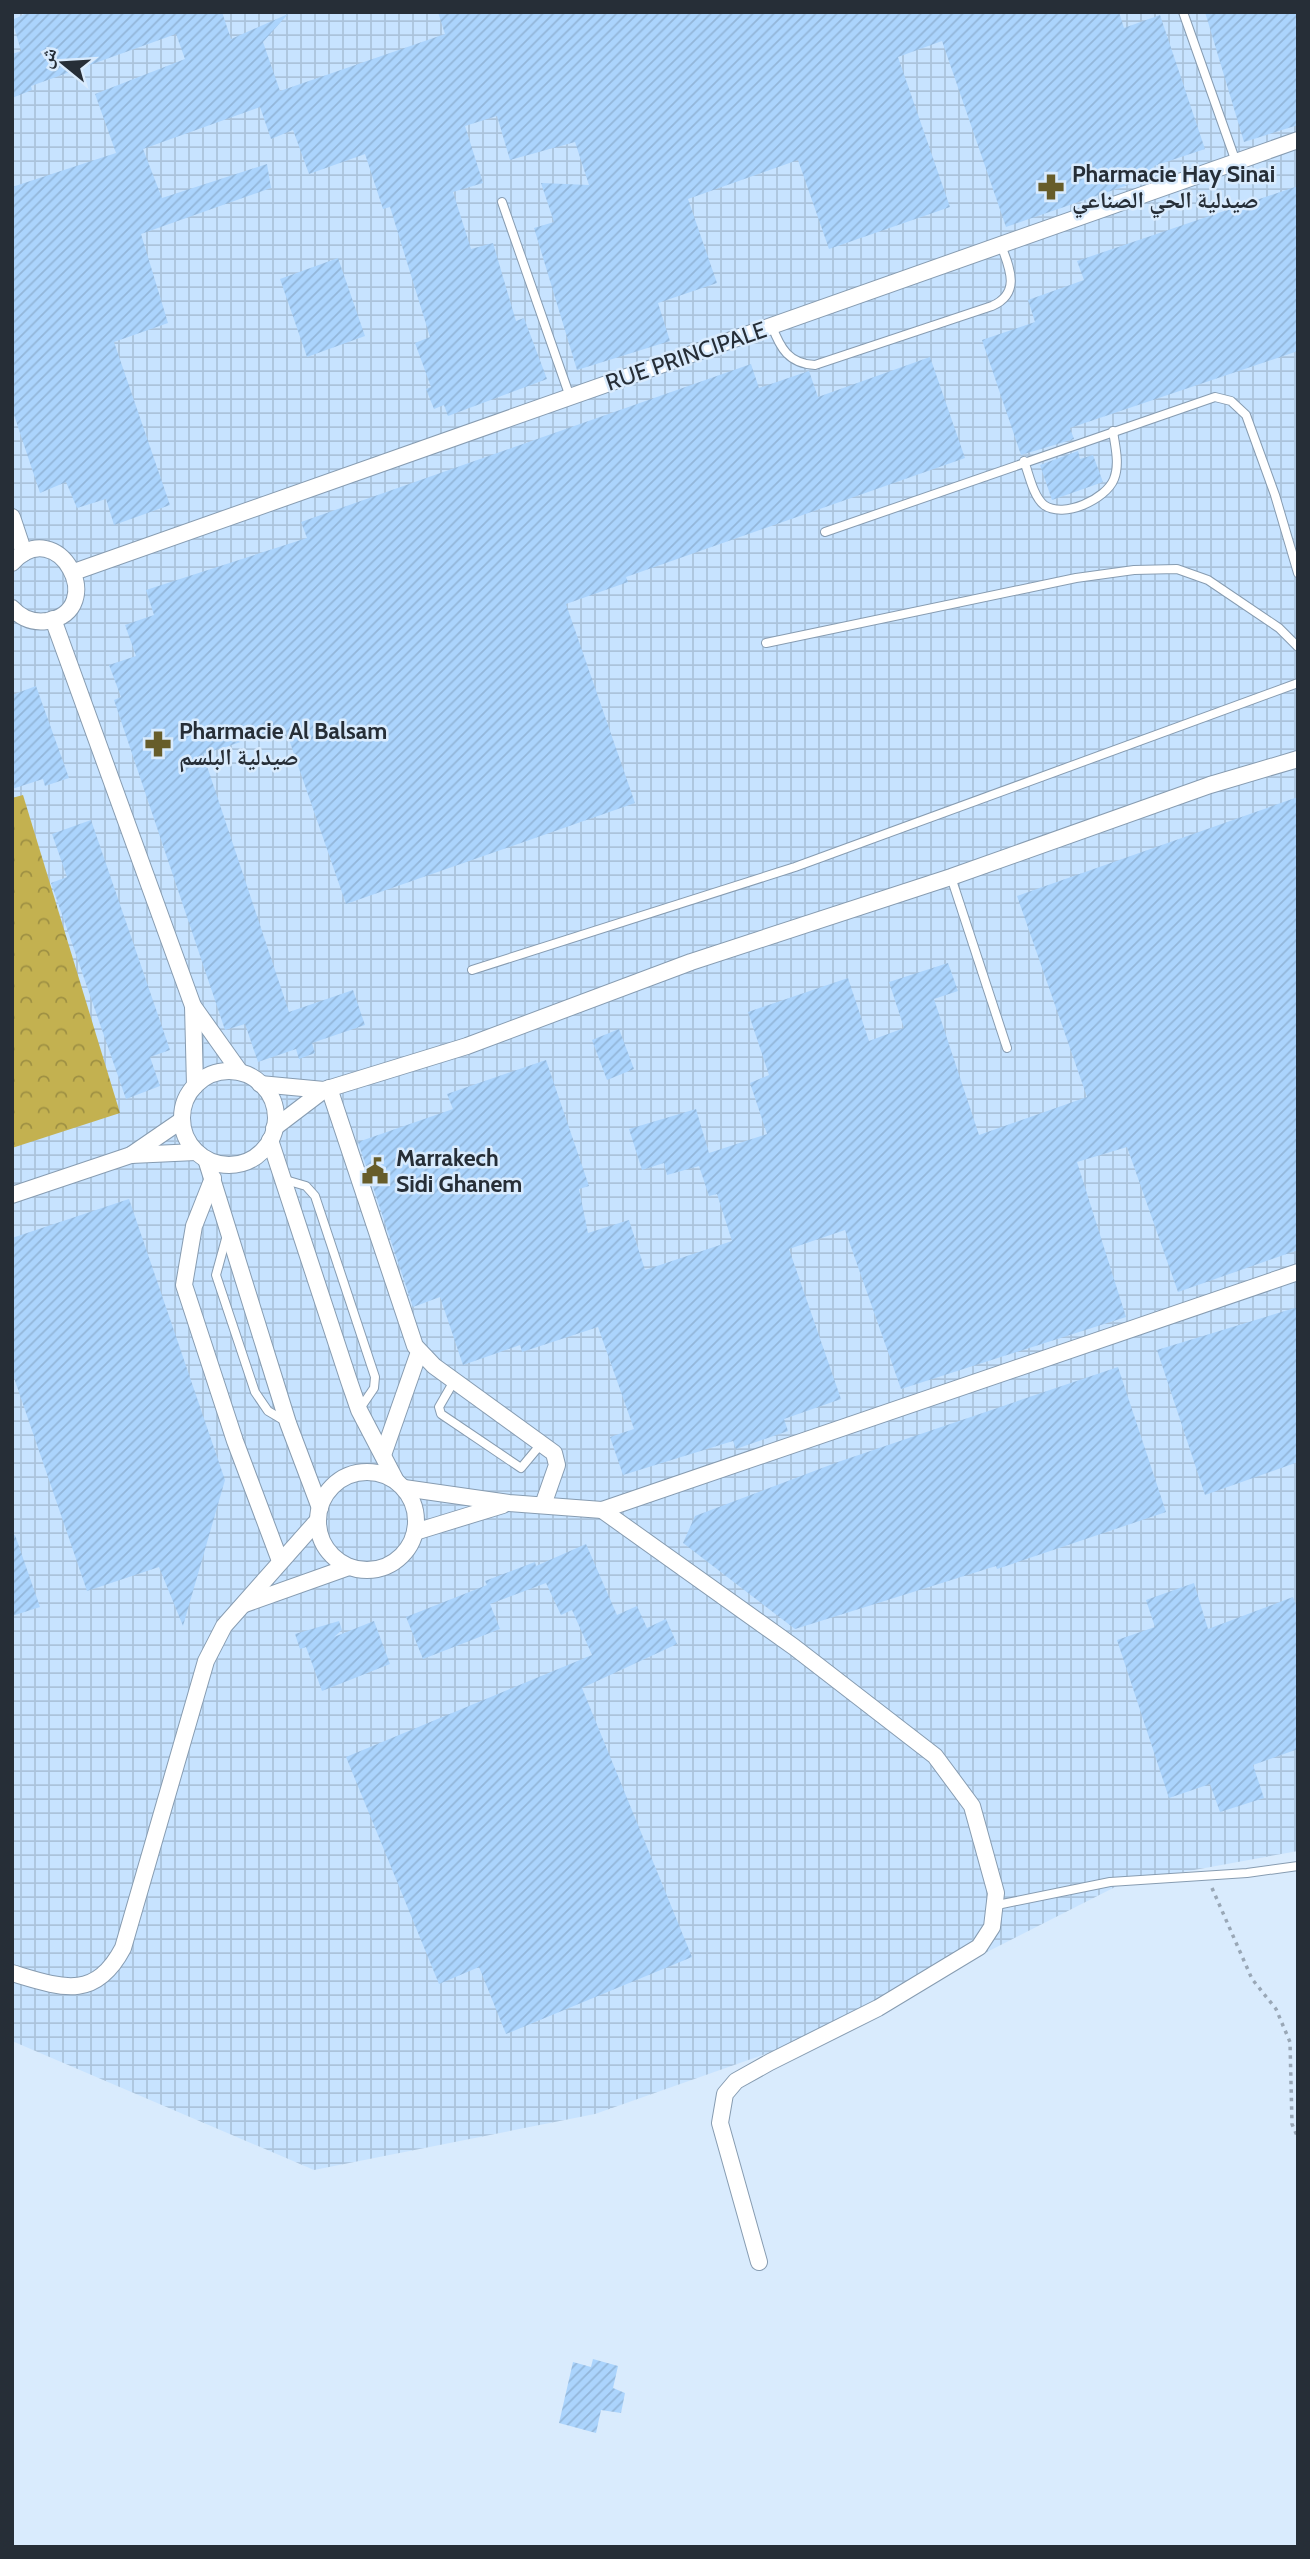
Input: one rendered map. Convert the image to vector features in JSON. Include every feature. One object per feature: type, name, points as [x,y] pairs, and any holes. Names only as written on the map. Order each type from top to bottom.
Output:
[{"type":"street","name":"RUE PRINCIPALE","points":[[74,572],[1298,140]]},
{"type":"street","points":[[12,517],[18,558],[47,550],[59,554],[74,572],[75,596],[66,610],[53,619],[35,621],[25,618],[12,608]]},
{"type":"street","points":[[53,619],[193,1006],[240,1073],[260,1084],[327,1089],[467,1046],[691,962],[951,877],[1210,785],[1298,759]]},
{"type":"street","points":[[193,1006],[195,1086]]},
{"type":"street","points":[[240,1073],[215,1073],[195,1086],[187,1096],[182,1120],[189,1143],[202,1156],[213,1178],[288,1423],[319,1514],[319,1532],[330,1553],[349,1567]]},
{"type":"street","points":[[242,1605],[349,1567],[372,1570],[394,1562],[411,1545],[415,1532],[415,1510],[359,1409],[282,1180],[272,1134],[274,1105],[260,1084]]},
{"type":"street","points":[[131,1155],[202,1156],[218,1164],[242,1163],[263,1150],[272,1134],[327,1089]]},
{"type":"street","points":[[327,1089],[419,1352],[454,1381],[554,1453],[557,1465],[544,1505]]},
{"type":"street","points":[[12,1195],[131,1155],[182,1120]]},
{"type":"street","points":[[213,1178],[194,1226],[184,1285],[235,1441],[280,1561]]},
{"type":"street","points":[[12,1973],[43,1983],[76,1986],[95,1983],[111,1971],[123,1948],[206,1661],[224,1626],[319,1514],[331,1487],[351,1474],[374,1472],[400,1484],[509,1503],[602,1510],[1298,1272]]},
{"type":"street","points":[[383,1455],[419,1352]]},
{"type":"street","points":[[415,1532],[509,1503]]},
{"type":"street","points":[[602,1510],[794,1647],[935,1756],[972,1806],[988,1861],[997,1905],[992,1927],[979,1947],[878,2008],[770,2062],[730,2087],[722,2102],[720,2123],[760,2262]]},
{"type":"lane","points":[[1182,12],[1236,162]]},
{"type":"lane","points":[[502,202],[570,397]]},
{"type":"lane","points":[[772,326],[782,350],[797,362],[815,365],[992,306],[1004,298],[1012,286],[1011,271],[1001,245]]},
{"type":"lane","points":[[825,532],[1207,397],[1231,401],[1246,415],[1275,495],[1298,573]]},
{"type":"lane","points":[[1024,461],[1038,499],[1044,505],[1051,509],[1080,505],[1104,494],[1115,478],[1117,465],[1112,431]]},
{"type":"lane","points":[[766,643],[1076,578],[1134,569],[1177,569],[1208,580],[1279,628],[1298,648]]},
{"type":"lane","points":[[472,971],[795,867],[1298,683]]},
{"type":"lane","points":[[951,877],[1007,1048]]},
{"type":"lane","points":[[282,1180],[306,1186],[315,1196],[374,1377],[374,1388],[359,1409]]},
{"type":"lane","points":[[229,1229],[219,1254],[216,1275],[254,1392],[268,1411],[288,1423]]},
{"type":"lane","points":[[454,1381],[439,1407],[441,1414],[522,1468],[541,1444]]},
{"type":"lane","points":[[997,1905],[1110,1882],[1207,1876],[1298,1866]]},
{"type":"path","points":[[1207,1876],[1252,1979],[1276,2009],[1290,2042],[1292,2124],[1298,2138]]},
{"type":"shaded area","points":[[12,12],[1298,12],[1298,1851],[1123,1883],[831,2031],[595,2114],[314,2170],[12,2041]]},
{"type":"green space","points":[[23,795],[120,1113],[12,1148],[12,798]]},
{"type":"building","points":[[29,12],[222,12],[231,39],[288,14],[263,42],[280,91],[445,34],[438,12],[1119,12],[1124,28],[1160,15],[1205,149],[1154,166],[1157,175],[1006,227],[942,41],[898,57],[950,207],[829,249],[798,160],[688,199],[717,283],[658,303],[670,341],[577,370],[534,228],[554,222],[541,183],[589,185],[575,142],[510,160],[497,116],[465,126],[483,183],[453,192],[471,249],[493,243],[516,321],[524,318],[547,379],[448,416],[444,405],[434,409],[426,389],[431,387],[415,343],[430,337],[390,207],[383,209],[365,154],[309,174],[293,130],[271,139],[260,107],[143,149],[162,198],[267,164],[271,188],[141,234],[168,323],[114,342],[170,505],[114,525],[106,499],[77,508],[66,482],[40,493],[12,409],[12,187],[116,153],[95,94],[185,59],[176,34],[31,86],[32,90],[12,98],[12,54],[21,51],[12,20]]},
{"type":"building","points":[[1205,12],[1298,12],[1298,125],[1244,142]]},
{"type":"building","points":[[1298,186],[1298,351],[1070,428],[1074,439],[1021,455],[982,340],[1035,322],[1028,300],[1084,280],[1077,261]]},
{"type":"building","points":[[338,258],[365,336],[307,357],[280,279]]},
{"type":"building","points":[[930,357],[965,458],[626,577],[628,582],[566,604],[635,803],[346,904],[285,728],[203,754],[289,1012],[353,990],[365,1025],[312,1043],[315,1053],[299,1059],[296,1049],[258,1062],[245,1024],[225,1030],[114,700],[121,697],[109,665],[136,656],[125,625],[154,615],[146,590],[307,538],[301,522],[751,364],[759,388],[809,371],[818,397]]},
{"type":"building","points":[[1078,451],[1080,459],[1093,455],[1103,482],[1052,500],[1040,465]]},
{"type":"building","points":[[36,686],[69,778],[45,786],[43,779],[12,789],[12,695]]},
{"type":"building","points":[[1298,797],[1298,1250],[1178,1292],[1127,1147],[1077,1162],[1126,1317],[901,1389],[845,1230],[789,1249],[841,1399],[784,1419],[788,1431],[736,1449],[733,1441],[623,1475],[610,1437],[634,1429],[598,1327],[522,1352],[520,1345],[463,1365],[440,1297],[413,1307],[358,1142],[453,1109],[447,1094],[546,1060],[589,1186],[579,1189],[588,1233],[629,1220],[645,1270],[732,1241],[717,1194],[709,1196],[699,1166],[667,1175],[664,1163],[642,1170],[629,1129],[696,1109],[709,1153],[767,1134],[750,1083],[769,1075],[748,1012],[848,978],[869,1041],[904,1028],[889,982],[948,963],[958,991],[934,999],[979,1135],[1087,1097],[1017,896]]},
{"type":"building","points":[[91,820],[170,1050],[150,1057],[160,1086],[126,1099],[51,883],[67,877],[52,834]]},
{"type":"building","points":[[619,1029],[634,1069],[607,1080],[592,1040]]},
{"type":"building","points":[[129,1199],[225,1480],[183,1626],[159,1567],[87,1591],[12,1372],[12,1238]]},
{"type":"building","points":[[1298,1307],[1298,1462],[1205,1495],[1157,1350]]},
{"type":"building","points":[[1118,1367],[1166,1512],[997,1569],[996,1566],[795,1629],[683,1543],[695,1516],[838,1462]]},
{"type":"building","points":[[15,1535],[40,1607],[12,1616],[12,1536]]},
{"type":"building","points":[[586,1544],[617,1615],[637,1606],[647,1628],[666,1619],[677,1644],[582,1688],[692,1957],[506,2034],[479,1967],[439,1984],[346,1757],[592,1655],[572,1610],[561,1615],[546,1583],[490,1604],[500,1629],[423,1659],[406,1617],[487,1585],[485,1581],[535,1562],[536,1566]]},
{"type":"building","points":[[1194,1583],[1208,1629],[1293,1597],[1298,1609],[1298,1749],[1253,1765],[1264,1798],[1220,1812],[1210,1784],[1169,1798],[1117,1640],[1155,1627],[1146,1600]]},
{"type":"building","points":[[339,1621],[342,1630],[334,1637],[374,1621],[390,1664],[322,1691],[306,1647],[300,1649],[295,1634]]},
{"type":"building","points":[[593,2359],[618,2366],[613,2388],[625,2393],[621,2413],[601,2410],[596,2433],[559,2423],[573,2362],[591,2367]]},
{"type":"place","name":"Pharmacie Hay Sinai صيدلية الحي الصناعي","points":[[1051,187]]},
{"type":"place","name":"Pharmacie Al Balsam صيدلية البلسم","points":[[158,744]]},
{"type":"place","name":"Marrakech Sidi Ghanem","points":[[375,1171]]}]
